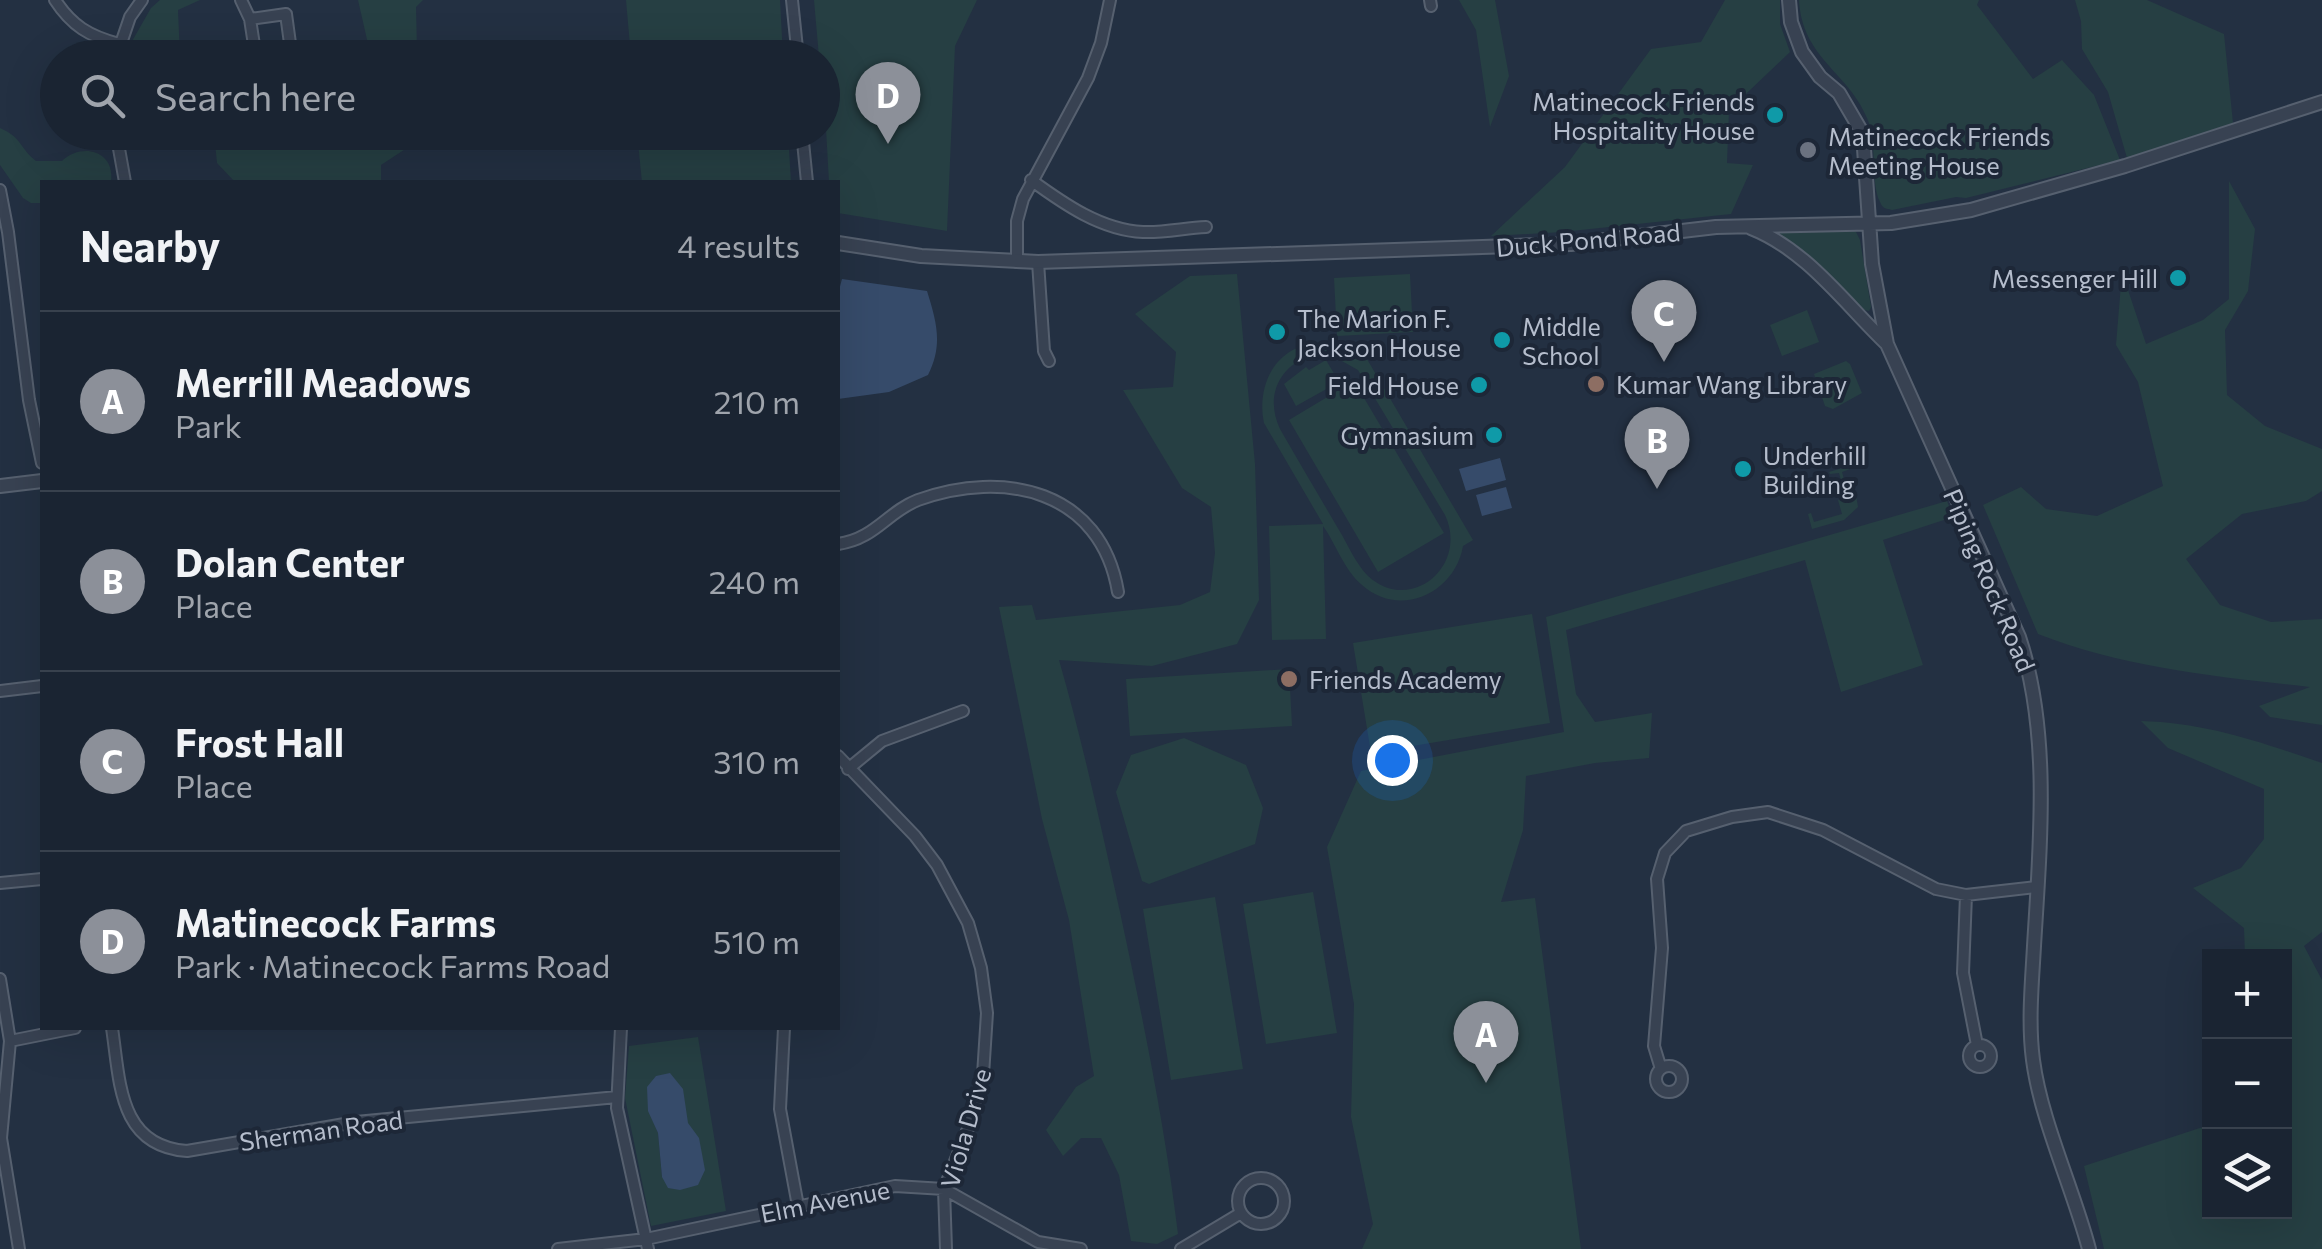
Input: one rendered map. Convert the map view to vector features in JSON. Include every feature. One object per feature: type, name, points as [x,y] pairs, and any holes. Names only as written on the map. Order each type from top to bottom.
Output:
[{"type":"street","points":[[55,0],[78,28],[104,40]]},
{"type":"street","points":[[120,40],[142,0]]},
{"type":"street","points":[[241,0],[250,19],[253,40]]},
{"type":"street","points":[[792,0],[796,40]]},
{"type":"street","points":[[1017,262],[1017,221],[1030,180],[1088,78],[1102,44],[1110,0]]},
{"type":"street","name":"Piping Rock Road","points":[[1790,0],[1791,22],[1802,52],[1820,77],[1839,93],[1860,124],[1875,286],[1887,344],[2031,672],[2039,735],[2030,1022],[2033,1060],[2089,1249]]},
{"type":"street","points":[[250,19],[286,14],[290,40]]},
{"type":"street","name":"Duck Pond Road","points":[[840,243],[921,256],[1038,262],[1572,244],[1744,226],[1868,223],[1952,215],[2095,175],[2322,102]]},
{"type":"street","points":[[119,150],[125,180]]},
{"type":"street","points":[[803,150],[806,180]]},
{"type":"street","points":[[1030,180],[1065,205],[1104,224],[1142,232],[1206,227]]},
{"type":"street","points":[[0,190],[40,454]]},
{"type":"street","points":[[1744,226],[1770,235],[1799,257],[1887,344]]},
{"type":"street","points":[[1038,262],[1048,361]]},
{"type":"street","points":[[0,486],[40,480]]},
{"type":"street","points":[[840,544],[856,541],[920,500],[991,486],[1025,488],[1066,506],[1086,524],[1103,548],[1118,592]]},
{"type":"street","points":[[0,691],[40,686]]},
{"type":"street","points":[[848,769],[889,738],[963,711]]},
{"type":"street","name":"Viola Drive","points":[[840,759],[915,836],[937,865],[968,923],[979,957],[987,1013],[983,1074],[944,1189],[946,1249]]},
{"type":"street","points":[[1660,1070],[1654,1046],[1662,948],[1657,879],[1664,853],[1686,830],[1752,813],[1787,816],[1824,830],[1923,884],[1966,895],[2036,887]]},
{"type":"street","points":[[0,883],[40,878]]},
{"type":"street","points":[[1966,895],[1963,974],[1978,1045]]},
{"type":"street","points":[[0,979],[10,1041],[1,1138],[19,1249]]},
{"type":"street","points":[[10,1041],[65,1030]]},
{"type":"street","name":"Sherman Road","points":[[112,1030],[128,1114],[148,1139],[172,1150],[356,1122],[617,1098]]},
{"type":"street","points":[[621,1030],[617,1098],[647,1244]]},
{"type":"street","points":[[784,1030],[780,1109],[798,1206]]},
{"type":"street","points":[[1262,1178],[1281,1189],[1282,1211],[1271,1222],[1256,1224],[1241,1213],[1238,1194],[1248,1182],[1262,1178]]},
{"type":"street","name":"Elm Avenue","points":[[558,1249],[647,1244],[895,1186],[944,1189],[1038,1242],[1081,1249]]},
{"type":"street","points":[[1180,1249],[1241,1213]]},
{"type":"green space","points":[[160,0],[200,0],[178,10],[179,40],[133,40]]},
{"type":"green space","points":[[358,0],[423,0],[416,7],[417,40],[367,40]]},
{"type":"green space","points":[[626,0],[780,0],[782,40],[630,40]]},
{"type":"green space","points":[[814,0],[977,0],[955,46],[947,231],[840,213],[840,180],[829,180],[827,150],[840,150],[840,40],[818,40]]},
{"type":"green space","points":[[1459,0],[1495,0],[1509,76],[1490,127],[1476,30]]},
{"type":"green space","points":[[1725,0],[1780,0],[1780,24],[1790,52],[1729,110],[1727,163],[1753,165],[1731,214],[1491,236],[1565,167],[1651,49],[1701,42]]},
{"type":"green space","points":[[1799,0],[1979,0],[1977,5],[2033,79],[2062,60],[2094,95],[2120,160],[1966,198],[1885,208],[1875,184],[1867,118],[1808,36]]},
{"type":"green space","points":[[2075,0],[2147,0],[2224,34],[2233,123],[2127,158],[2108,92],[2082,49]]},
{"type":"green space","points":[[0,128],[36,161],[62,161],[87,151],[103,156],[111,180],[40,180],[40,203],[31,203],[23,198],[0,165]]},
{"type":"green space","points":[[216,150],[404,150],[381,165],[381,180],[233,180],[217,163]]},
{"type":"green space","points":[[639,150],[789,150],[791,180],[642,180]]},
{"type":"green space","points":[[2229,181],[2255,229],[2248,291],[2225,330],[2227,395],[2265,426],[2322,449],[2322,491],[2306,501],[2242,514],[2186,559],[2220,605],[2271,622],[2322,619],[2322,725],[2270,717],[2259,706],[2310,687],[2138,663],[2038,634],[1983,505],[2021,487],[2046,509],[2097,516],[2163,486],[2138,382],[2116,345],[2122,272],[2146,344],[2203,320],[2229,299]]},
{"type":"green space","points":[[1849,227],[1860,240],[1869,311],[1861,309],[1778,232]]},
{"type":"green space","points":[[1237,274],[1255,464],[1259,600],[1237,644],[1152,666],[1059,660],[1113,880],[1160,1113],[1178,1234],[1157,1244],[1131,1241],[1119,1175],[1101,1138],[1081,1138],[1063,1156],[1046,1130],[1076,1087],[1094,1076],[1069,920],[1042,819],[999,607],[1032,605],[1036,620],[1180,605],[1210,592],[1215,553],[1211,507],[1182,488],[1123,390],[1173,387],[1176,352],[1135,314],[1190,276]]},
{"type":"green space","points":[[1410,274],[1413,332],[1337,336],[1334,278]]},
{"type":"green space","points":[[1807,310],[1819,342],[1782,356],[1770,325]]},
{"type":"green space","points":[[1357,342],[1473,540],[1463,546],[1458,563],[1438,588],[1409,600],[1393,600],[1377,595],[1356,579],[1323,526],[1326,639],[1272,640],[1269,526],[1323,524],[1264,423],[1263,395],[1272,370],[1291,351],[1319,343]],"holes":[[[1311,355],[1331,355],[1358,370],[1445,515],[1449,552],[1442,567],[1417,587],[1384,587],[1368,576],[1280,429],[1274,406],[1283,375]]]},
{"type":"green space","points":[[1326,360],[1339,382],[1296,406],[1284,384],[1306,367],[1309,370]]},
{"type":"green space","points":[[1846,361],[1862,393],[1833,409],[1825,406],[1814,374]]},
{"type":"green space","points":[[1354,381],[1444,533],[1378,572],[1289,420]]},
{"type":"green space","points":[[1849,466],[1842,472],[1849,497],[1856,495],[1858,507],[1844,520],[1812,529],[1808,514],[1814,522],[1842,514],[1838,500],[1846,497],[1839,473],[1829,472]]},
{"type":"green space","points":[[1947,501],[1953,517],[1883,540],[1923,665],[1841,692],[1805,560],[1566,630],[1576,694],[1595,722],[1652,713],[1649,758],[1526,776],[1523,830],[1501,902],[1535,898],[1581,1249],[1362,1249],[1373,1224],[1351,1117],[1354,1004],[1327,847],[1361,771],[1564,732],[1546,617]]},
{"type":"green space","points":[[1532,614],[1550,723],[1371,753],[1353,643]]},
{"type":"green space","points":[[1289,669],[1292,726],[1130,736],[1126,679]]},
{"type":"green space","points":[[2141,721],[2211,730],[2322,763],[2322,932],[2304,946],[2322,980],[2322,1249],[2104,1249],[2084,1166],[2202,1127],[2202,1219],[2292,1219],[2292,949],[2245,949],[2244,928],[2193,888],[2241,868],[2264,839],[2264,789],[2168,748]]},
{"type":"green space","points":[[1184,738],[1246,765],[1263,808],[1255,844],[1149,884],[1142,881],[1116,792],[1131,755]]},
{"type":"green space","points":[[1313,892],[1337,1033],[1266,1044],[1243,904]]},
{"type":"green space","points":[[1215,897],[1243,1069],[1171,1080],[1143,909]]},
{"type":"green space","points":[[698,1037],[726,1211],[651,1226],[625,1098],[629,1046]],"holes":[[[649,1111],[688,1124],[662,1177],[658,1133]]]},
{"type":"water","points":[[842,279],[927,291],[937,334],[936,354],[928,375],[889,392],[840,399]]},
{"type":"water","points":[[1500,458],[1506,480],[1466,491],[1459,469]]},
{"type":"water","points":[[1506,487],[1512,508],[1482,516],[1476,495]]},
{"type":"water","points":[[670,1073],[683,1089],[688,1123],[699,1138],[705,1170],[698,1185],[680,1190],[668,1188],[662,1177],[658,1133],[648,1111],[647,1087],[656,1076]]},
{"type":"place","name":"Matinecock Friends Hospitality House","points":[[1775,115]]},
{"type":"place","name":"Matinecock Farms","points":[[888,144]]},
{"type":"place","name":"Matinecock Friends Meeting House","points":[[1808,150]]},
{"type":"place","name":"Messenger Hill","points":[[2178,278]]},
{"type":"place","name":"The Marion F. Jackson House","points":[[1277,332]]},
{"type":"place","name":"Middle School","points":[[1502,340]]},
{"type":"place","name":"Frost Hall","points":[[1664,362]]},
{"type":"place","name":"Kumar Wang Library","points":[[1596,384]]},
{"type":"place","name":"Field House","points":[[1479,385]]},
{"type":"place","name":"Gymnasium","points":[[1494,435]]},
{"type":"place","name":"Underhill Building","points":[[1743,469]]},
{"type":"place","name":"Dolan Center","points":[[1657,489]]},
{"type":"place","name":"Friends Academy","points":[[1289,679]]},
{"type":"place","name":"Merrill Meadows","points":[[1486,1083]]}]
